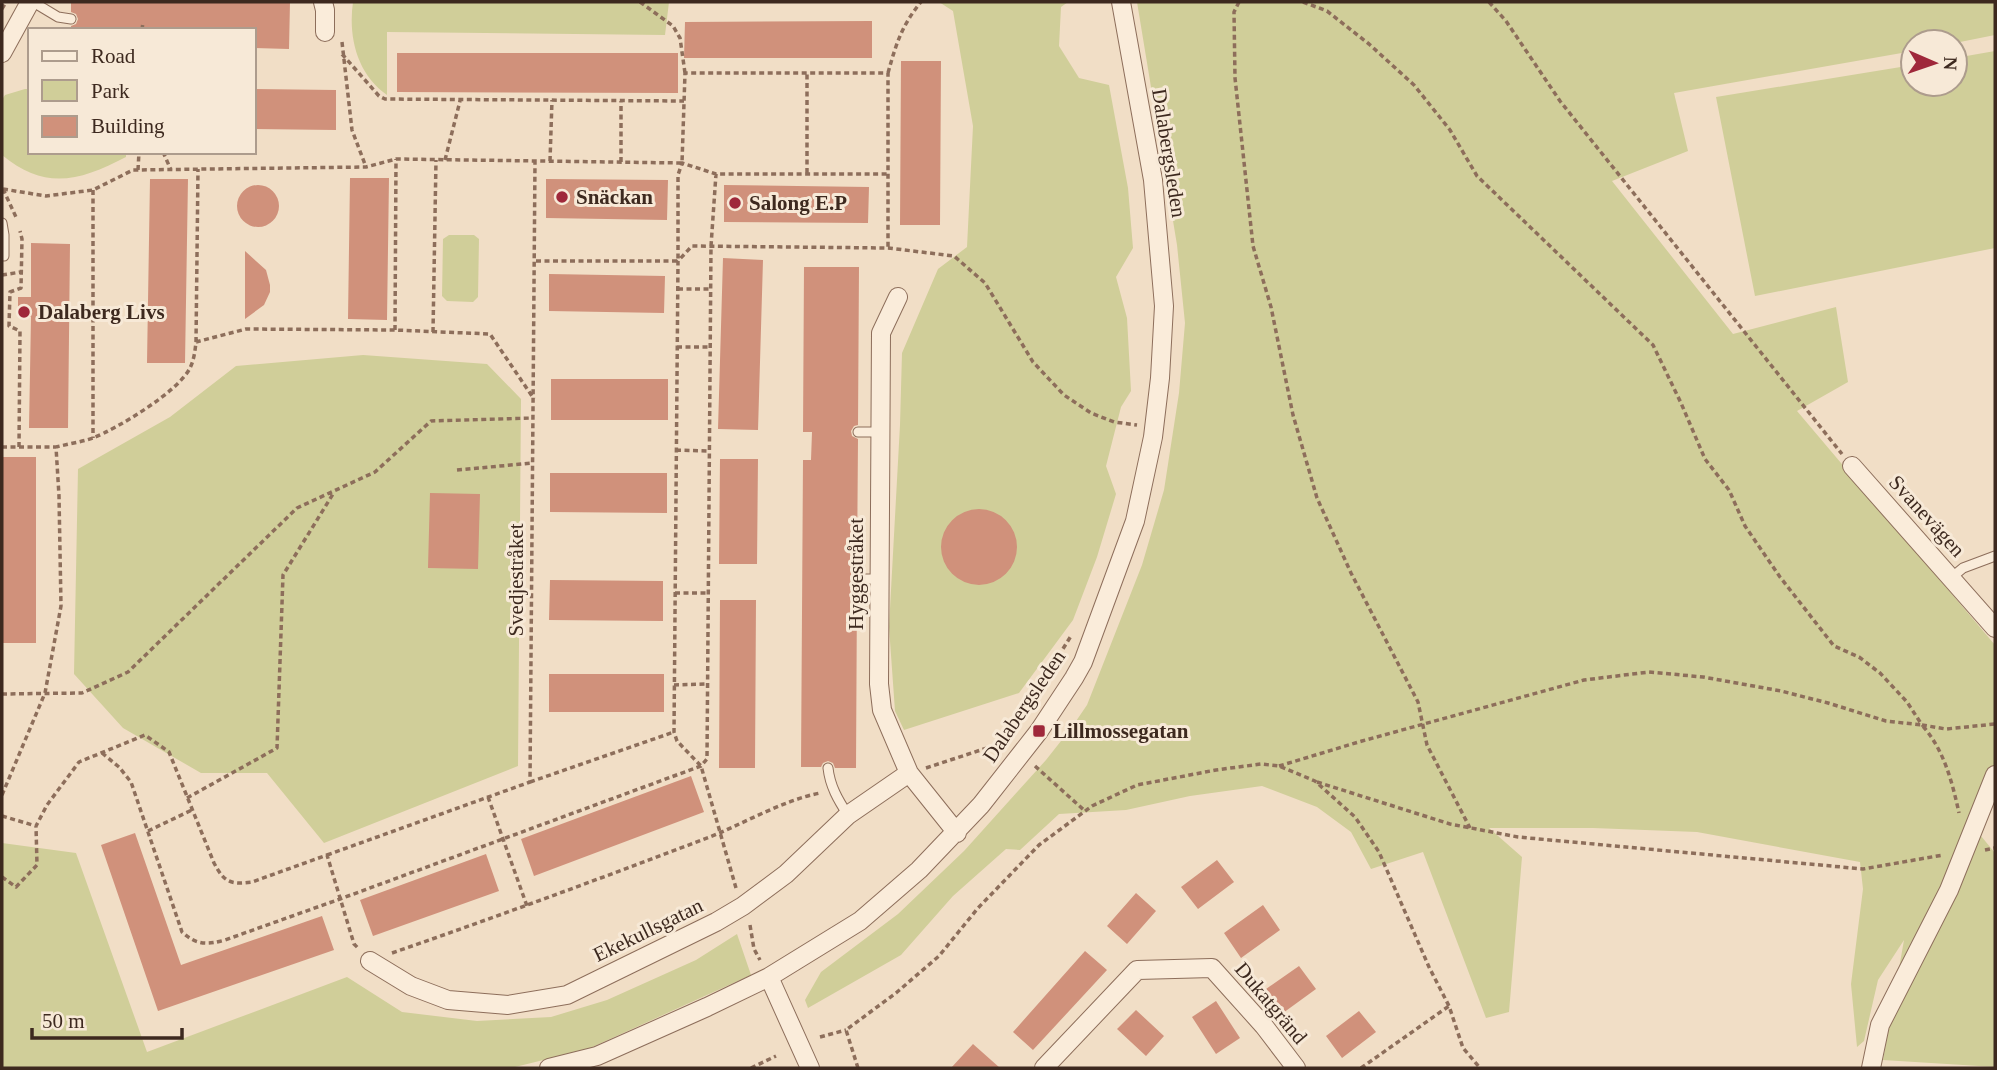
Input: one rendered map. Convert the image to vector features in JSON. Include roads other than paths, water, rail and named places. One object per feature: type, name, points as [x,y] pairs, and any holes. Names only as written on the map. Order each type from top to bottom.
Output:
[{"type":"street","points":[[2,53],[32,2]]},
{"type":"street","points":[[323,2],[333,32]]},
{"type":"street","name":"Dalabergsleden","points":[[549,1068],[597,1056],[707,1007],[769,977],[860,921],[919,870],[990,795],[1058,703],[1083,662],[1135,521],[1153,437],[1160,378],[1164,306],[1160,246],[1153,180],[1121,2]]},
{"type":"street","name":"Hyggestråket","points":[[898,297],[881,333],[878,653],[882,710],[909,773],[957,832]]},
{"type":"street","name":"Svanevägen","points":[[1852,466],[1995,628]]},
{"type":"street","name":"Ekekullsgatan","points":[[370,961],[411,986],[448,1000],[508,1005],[567,995],[743,906],[786,874],[848,816],[909,773]]},
{"type":"street","points":[[1871,1068],[1880,1025],[1949,890],[1995,775]]},
{"type":"street","name":"Dukatgränd","points":[[1044,1068],[1137,970],[1212,968],[1264,1026],[1296,1068]]},
{"type":"street","points":[[769,977],[810,1068]]},
{"type":"lane","points":[[32,2],[58,17],[71,19]]},
{"type":"lane","points":[[2,223],[5,235],[4,256]]},
{"type":"lane","points":[[858,432],[879,432]]},
{"type":"lane","points":[[1951,579],[1963,568],[1995,556]]},
{"type":"lane","points":[[857,579],[878,579]]},
{"type":"lane","points":[[828,768],[830,782],[848,816]]},
{"type":"place","name":"Snäckan","points":[[562,197]]},
{"type":"place","name":"Salong E.P","points":[[735,203]]},
{"type":"place","name":"Dalaberg Livs","points":[[24,312]]},
{"type":"place","name":"Lillmossegatan","points":[[1039,731]]}]
